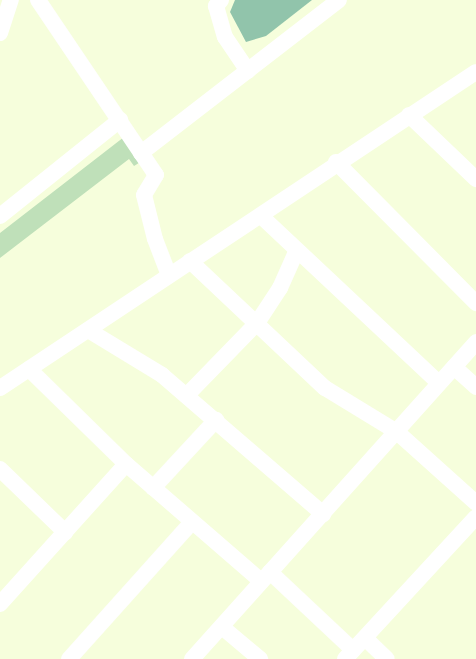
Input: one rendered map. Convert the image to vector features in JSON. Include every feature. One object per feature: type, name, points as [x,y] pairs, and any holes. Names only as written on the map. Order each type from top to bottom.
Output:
[{"type":"street","points":[[0,33],[11,0]]},
{"type":"street","points":[[38,0],[156,175],[144,195],[155,239],[170,275]]},
{"type":"street","points":[[221,0],[216,6],[225,37],[248,71]]},
{"type":"street","points":[[141,153],[338,0]]},
{"type":"street","points":[[0,388],[190,260],[262,216],[336,162],[476,72]]},
{"type":"street","points":[[409,115],[476,179]]},
{"type":"street","points":[[0,216],[120,120]]},
{"type":"street","points":[[336,162],[476,303]]},
{"type":"street","points":[[262,216],[296,252],[439,383]]},
{"type":"street","points":[[187,395],[257,323],[280,288],[296,252]]},
{"type":"street","points":[[190,260],[332,394],[397,432],[476,503]]},
{"type":"street","points":[[88,330],[162,374],[322,514]]},
{"type":"street","points":[[192,659],[476,342]]},
{"type":"street","points":[[454,366],[476,387]]},
{"type":"street","points":[[29,369],[126,464],[192,522],[266,576],[349,655],[476,517]]},
{"type":"street","points":[[153,488],[216,420]]},
{"type":"street","points":[[0,604],[126,464]]},
{"type":"street","points":[[0,469],[65,532]]},
{"type":"street","points":[[69,659],[192,522]]},
{"type":"street","points":[[222,627],[260,659]]},
{"type":"street","points":[[365,638],[387,659]]},
{"type":"shaded area","points":[[235,0],[312,0],[266,36],[246,42],[230,12]]},
{"type":"building","points":[[124,137],[142,161],[134,166],[129,159],[0,258],[0,233]]}]
